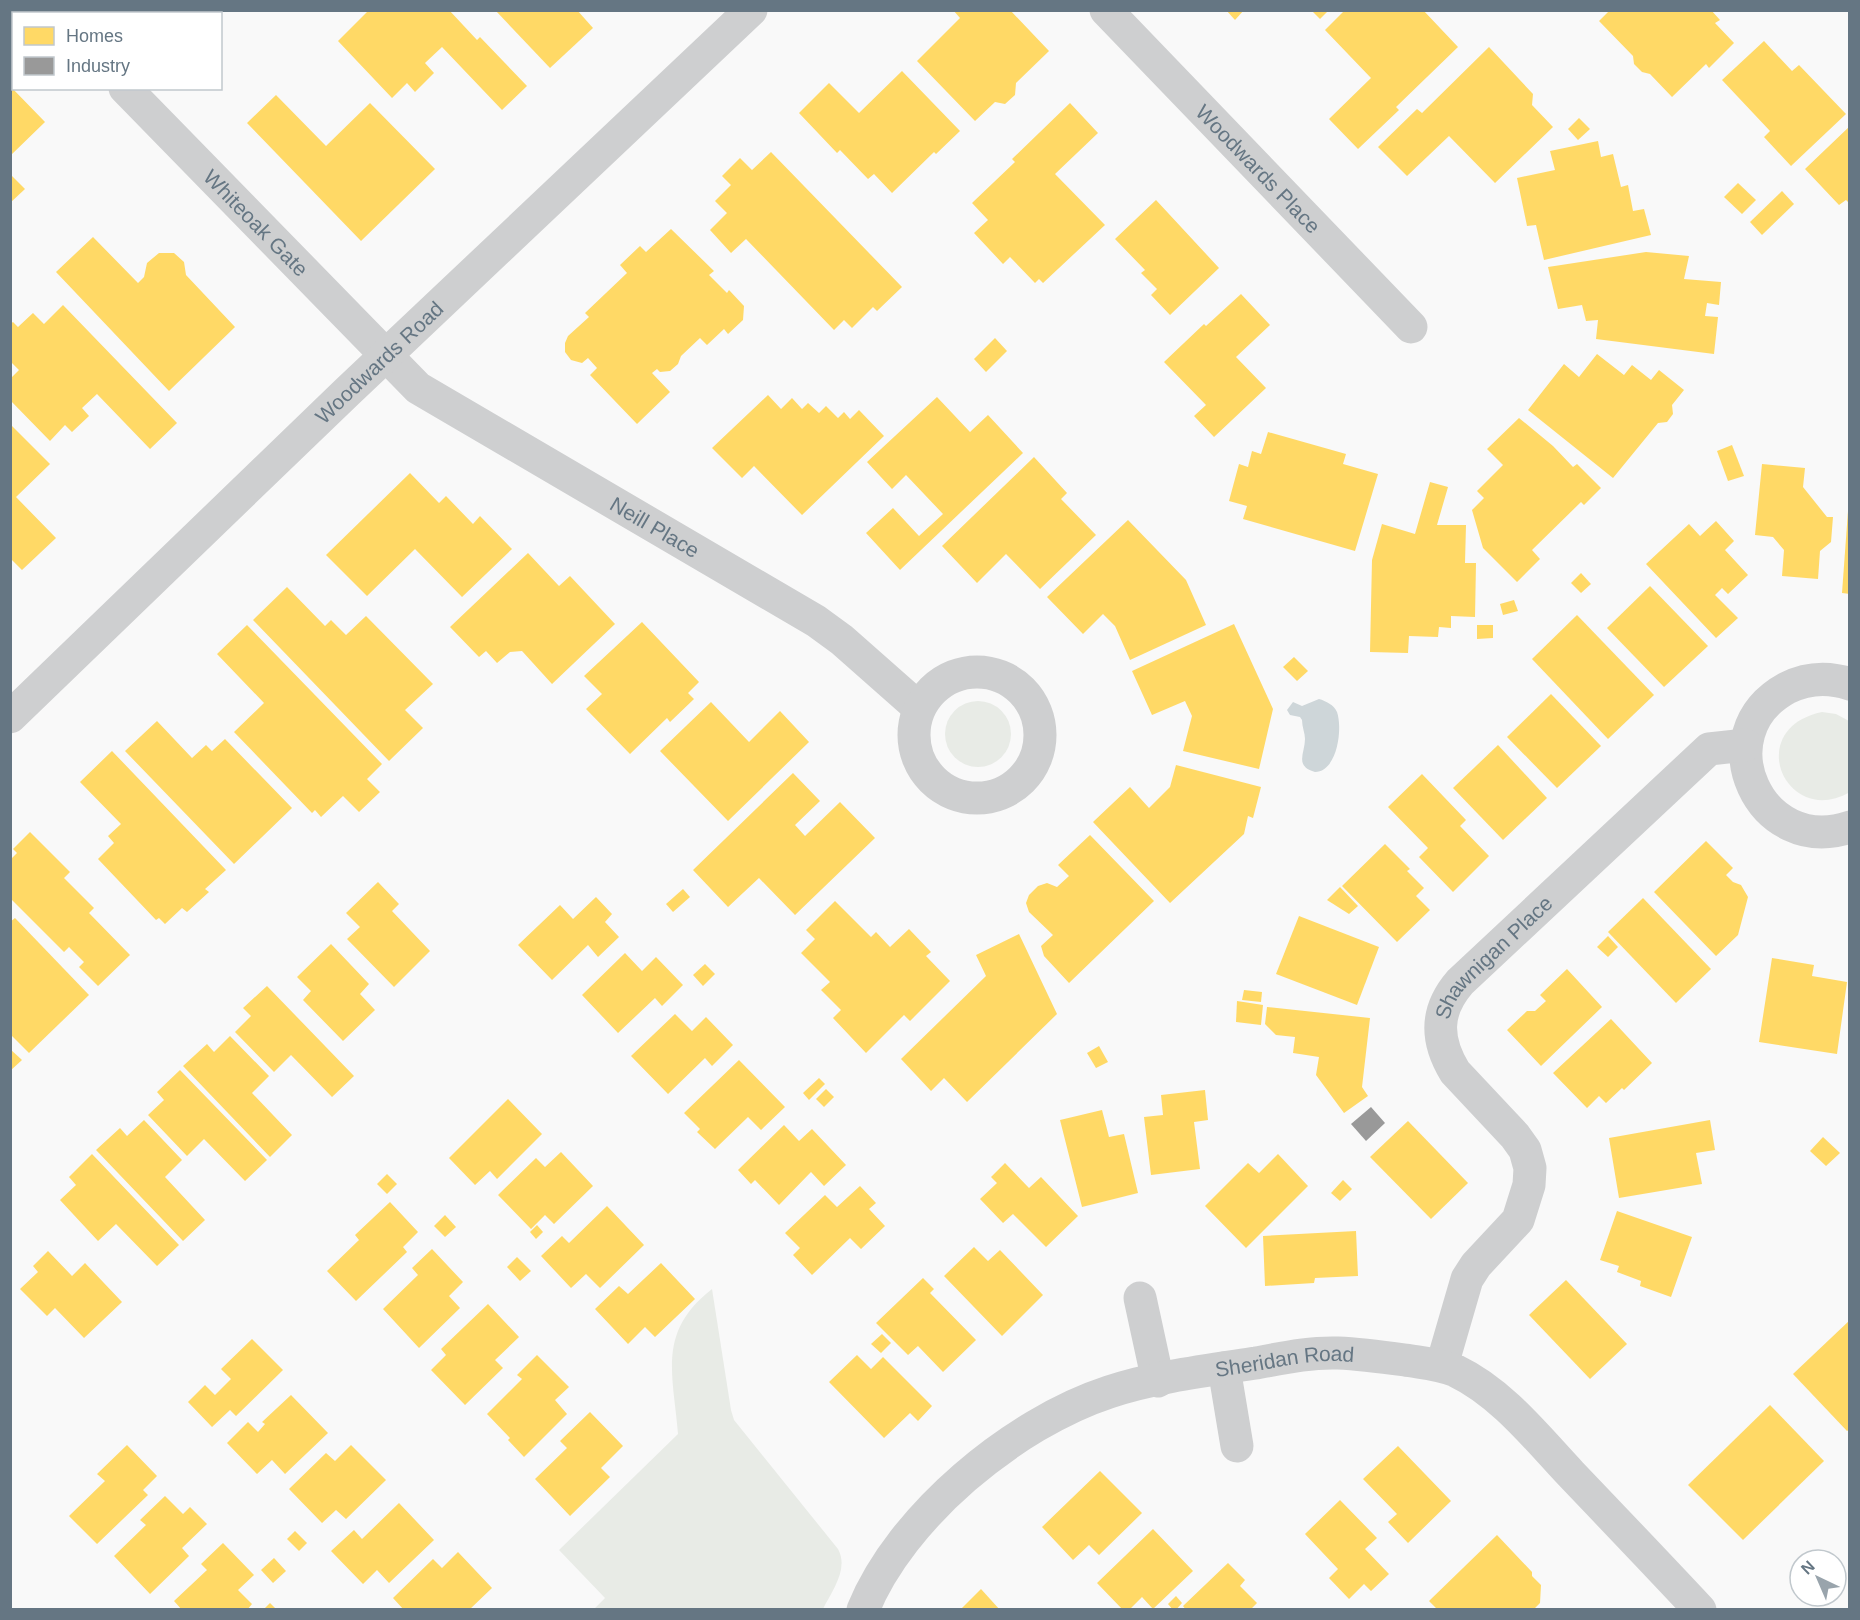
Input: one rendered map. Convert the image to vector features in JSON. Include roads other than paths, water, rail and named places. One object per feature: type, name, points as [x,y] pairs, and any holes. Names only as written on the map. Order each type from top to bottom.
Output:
[{"type":"street","name":"Woodwards Road","points":[[10,717],[385,356],[751,10]]},
{"type":"street","name":"Woodwards Place","points":[[1106,10],[1411,327]]},
{"type":"street","name":"Whiteoak Gate","points":[[127,90],[385,356]]},
{"type":"street","name":"Neill Place","points":[[385,356],[418,388],[821,625],[842,639],[920,708]]},
{"type":"street","points":[[1850,684],[1817,679],[1792,686],[1781,692],[1771,699],[1755,719],[1746,745],[1746,770],[1750,781],[1755,792],[1771,812],[1791,826],[1815,832],[1850,827]]},
{"type":"street","name":"Shawnigan Place","points":[[1442,1365],[1467,1280],[1476,1265],[1518,1220],[1529,1185],[1530,1168],[1525,1150],[1515,1136],[1448,1062],[1441,1033],[1444,1005],[1460,982],[1709,748],[1746,745]]},
{"type":"street","points":[[1140,1298],[1158,1381]]},
{"type":"street","name":"Sheridan Road","points":[[863,1610],[891,1557],[942,1498],[983,1462],[1029,1430],[1083,1401],[1111,1391],[1286,1357],[1337,1353],[1442,1365],[1474,1381],[1514,1415],[1700,1610]]},
{"type":"street","points":[[1224,1368],[1237,1446]]}]
